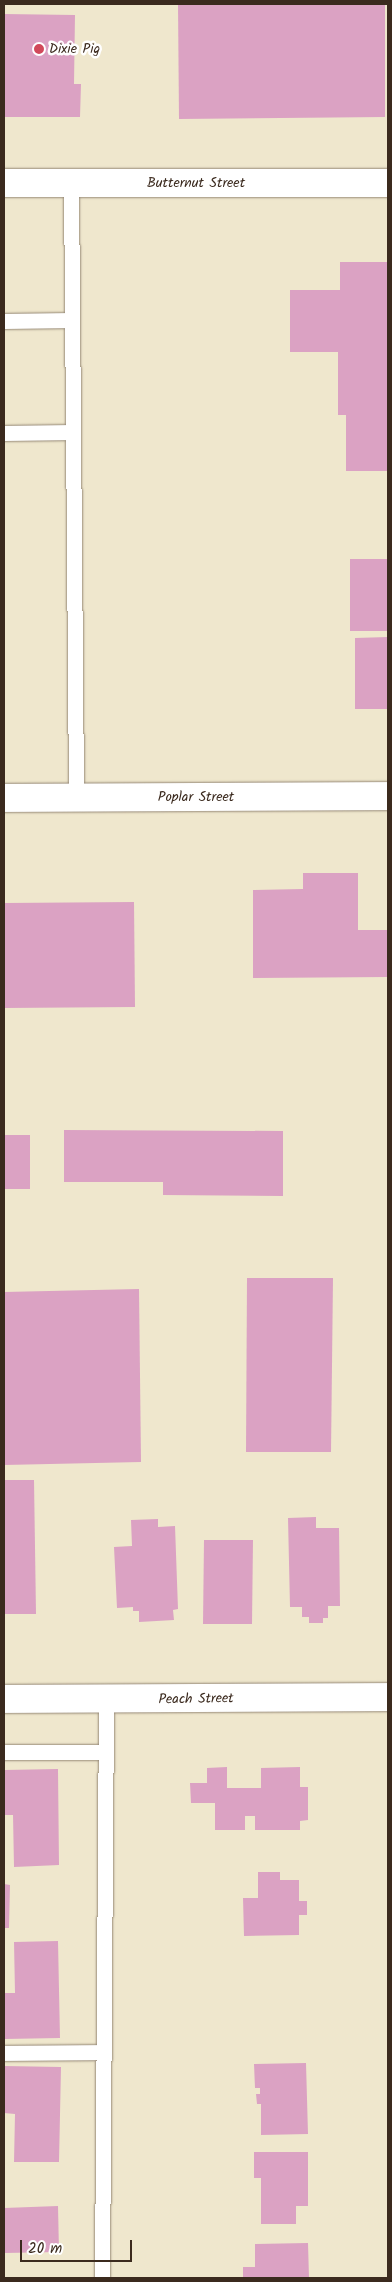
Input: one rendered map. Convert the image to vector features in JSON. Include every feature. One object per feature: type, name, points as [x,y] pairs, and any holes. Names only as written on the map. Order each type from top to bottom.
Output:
[{"type":"street","name":"Butternut Street","points":[[4,182],[388,183]]},
{"type":"street","name":"Poplar Street","points":[[4,798],[388,796]]},
{"type":"street","name":"Peach Street","points":[[4,1699],[106,1700],[388,1697]]},
{"type":"lane","points":[[71,183],[76,798]]},
{"type":"lane","points":[[4,321],[72,320]]},
{"type":"lane","points":[[4,433],[72,432]]},
{"type":"lane","points":[[102,2278],[102,2052],[106,1700]]},
{"type":"lane","points":[[4,1752],[105,1752]]},
{"type":"lane","points":[[4,2053],[102,2052]]},
{"type":"building","points":[[178,4],[385,4],[385,117],[179,119]]},
{"type":"building","name":"Dixie Pig","points":[[4,14],[75,15],[74,84],[81,84],[80,117],[4,117]]},
{"type":"building","points":[[340,262],[388,262],[388,471],[346,471],[346,415],[338,415],[338,352],[290,352],[290,290],[340,290]]},
{"type":"building","points":[[350,559],[388,559],[388,631],[350,631]]},
{"type":"building","points":[[388,637],[388,709],[355,709],[355,638]]},
{"type":"building","points":[[303,873],[358,873],[358,930],[388,930],[388,977],[253,978],[253,890],[303,889]]},
{"type":"building","points":[[134,902],[135,1007],[4,1008],[4,903]]},
{"type":"building","points":[[64,1130],[283,1131],[283,1196],[163,1195],[163,1182],[64,1182]]},
{"type":"building","points":[[4,1135],[30,1135],[30,1189],[4,1189]]},
{"type":"building","points":[[247,1278],[333,1278],[331,1452],[246,1452]]},
{"type":"building","points":[[139,1289],[141,1462],[4,1465],[4,1292]]},
{"type":"building","points":[[4,1480],[34,1480],[36,1614],[4,1614]]},
{"type":"building","points":[[316,1517],[316,1528],[339,1528],[340,1606],[328,1606],[328,1618],[323,1618],[323,1623],[309,1623],[309,1617],[302,1617],[302,1607],[290,1607],[288,1518]]},
{"type":"building","points":[[158,1519],[158,1527],[175,1526],[178,1609],[173,1610],[174,1620],[139,1622],[139,1611],[133,1611],[133,1607],[117,1608],[114,1547],[132,1546],[131,1520]]},
{"type":"building","points":[[204,1540],[253,1540],[252,1624],[203,1624]]},
{"type":"building","points":[[227,1767],[227,1788],[261,1788],[261,1768],[300,1767],[300,1787],[308,1787],[308,1820],[300,1821],[300,1830],[255,1830],[255,1816],[245,1816],[245,1830],[215,1830],[215,1803],[191,1803],[190,1783],[207,1783],[207,1768]]},
{"type":"building","points":[[58,1769],[59,1865],[14,1867],[13,1815],[4,1815],[4,1770]]},
{"type":"building","points":[[258,1872],[280,1872],[280,1880],[299,1880],[299,1901],[307,1901],[307,1915],[299,1915],[299,1935],[244,1936],[243,1898],[258,1898]]},
{"type":"building","points":[[4,1884],[10,1885],[9,1928],[4,1928]]},
{"type":"building","points":[[58,1941],[60,2038],[4,2039],[4,1993],[15,1993],[14,1942]]},
{"type":"building","points":[[306,2063],[308,2134],[261,2135],[261,2104],[257,2104],[256,2094],[260,2094],[260,2088],[255,2088],[254,2064]]},
{"type":"building","points":[[4,2066],[61,2067],[59,2162],[14,2162],[15,2114],[4,2113]]},
{"type":"building","points":[[254,2152],[308,2152],[308,2206],[296,2206],[296,2224],[261,2224],[261,2178],[254,2178]]},
{"type":"building","points":[[58,2206],[59,2252],[4,2253],[4,2208]]},
{"type":"building","points":[[308,2243],[309,2278],[243,2278],[243,2267],[255,2267],[255,2244]]},
{"type":"place","name":"Dixie Pig","points":[[39,49]]}]
